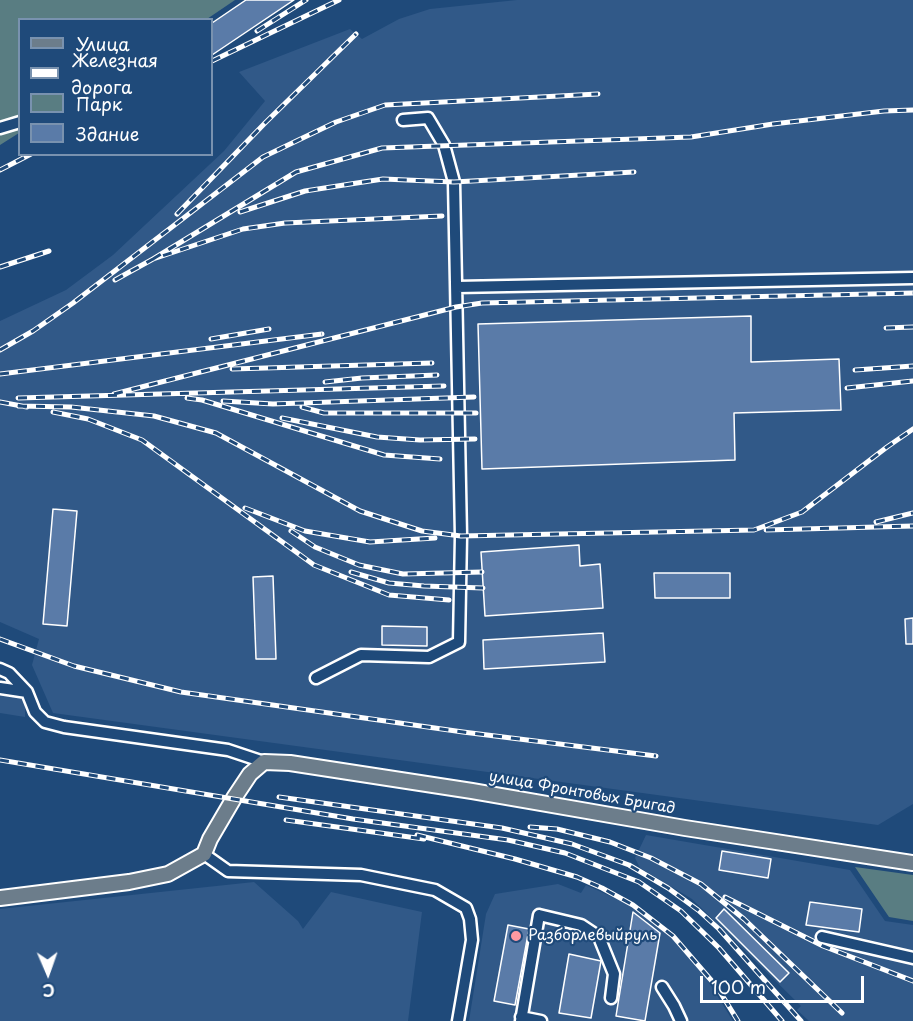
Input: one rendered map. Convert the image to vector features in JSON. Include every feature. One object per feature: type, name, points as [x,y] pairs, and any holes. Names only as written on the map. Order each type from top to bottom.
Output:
[{"type":"main road","points":[[0,898],[129,882],[168,874],[204,854],[224,812],[250,774],[264,762]]},
{"type":"main road","name":"улица Фронтовых Бригад","points":[[264,762],[290,763],[472,791],[673,826],[913,863]]},
{"type":"street","points":[[316,678],[361,655],[429,657],[459,642],[460,536],[454,182],[444,145],[428,118],[403,120]]},
{"type":"street","points":[[0,128],[18,123]]},
{"type":"street","points":[[457,287],[913,278]]},
{"type":"street","points":[[0,669],[9,673],[27,692],[35,712],[45,722],[64,727],[228,750],[264,762]]},
{"type":"street","points":[[0,688],[27,692]]},
{"type":"street","points":[[204,854],[228,871],[361,875],[435,890],[466,908],[470,919],[472,940],[458,1021]]},
{"type":"street","points":[[541,1021],[521,1019],[539,915],[581,925],[599,937],[614,974],[611,998]]},
{"type":"street","points":[[822,937],[913,957]]},
{"type":"street","points":[[663,987],[681,1021]]},
{"type":"shaded area","points":[[517,0],[913,0],[913,804],[878,825],[53,713],[32,665],[39,639],[0,622],[0,321],[66,290],[113,255],[224,151],[265,101],[239,72],[350,29],[362,39],[399,19],[430,9]]},
{"type":"shaded area","points":[[0,681],[6,683],[25,702],[25,717],[0,713]]},
{"type":"shaded area","points":[[646,835],[850,870],[885,921],[913,925],[913,1021],[809,1021],[797,1010],[801,1006],[692,899],[640,868],[635,858]]},
{"type":"shaded area","points":[[254,882],[298,921],[303,929],[331,892],[422,912],[408,1021],[0,1021],[0,909]]},
{"type":"shaded area","points":[[558,884],[581,893],[586,885],[632,906],[670,936],[700,968],[733,1021],[469,1021],[486,914],[495,894]]},
{"type":"green space","points":[[0,0],[235,0],[208,18],[18,18],[18,134],[0,145]]},
{"type":"green space","points":[[855,867],[913,875],[913,921],[889,917]]},
{"type":"building","points":[[246,0],[294,0],[213,54],[213,22]]},
{"type":"building","points":[[751,316],[751,362],[839,359],[841,410],[734,413],[735,460],[482,469],[478,324]]},
{"type":"building","points":[[53,509],[77,511],[67,626],[43,624]]},
{"type":"building","points":[[579,545],[580,566],[600,564],[603,608],[485,616],[481,552]]},
{"type":"building","points":[[654,573],[730,573],[730,598],[655,598]]},
{"type":"building","points":[[273,576],[276,659],[256,659],[253,577]]},
{"type":"building","points":[[913,618],[913,644],[906,644],[905,619]]},
{"type":"building","points":[[382,626],[427,627],[427,646],[382,645]]},
{"type":"building","points":[[603,633],[605,662],[484,669],[483,640]]},
{"type":"building","points":[[722,851],[771,859],[768,878],[719,870]]},
{"type":"building","points":[[810,902],[862,909],[859,932],[806,925]]},
{"type":"building","points":[[724,909],[789,973],[780,982],[716,918]]},
{"type":"building","points":[[633,912],[660,933],[645,1021],[616,1016]]},
{"type":"building","points":[[508,925],[529,929],[515,1005],[494,1001]]},
{"type":"building","points":[[569,954],[601,961],[591,1018],[559,1013]]},
{"type":"railway","points":[[257,31],[306,0]]},
{"type":"railway","points":[[213,61],[339,0]]},
{"type":"railway","points":[[177,214],[356,34]]},
{"type":"railway","points":[[0,350],[33,331],[73,303],[263,157],[336,122],[385,105],[598,94]]},
{"type":"railway","points":[[153,259],[296,172],[382,148],[691,137],[773,124],[884,111],[913,110]]},
{"type":"railway","points":[[0,170],[27,156]]},
{"type":"railway","points":[[240,212],[305,191],[383,179],[454,182],[634,172]]},
{"type":"railway","points":[[115,280],[153,259],[243,229],[285,223],[442,216]]},
{"type":"railway","points":[[0,267],[49,251]]},
{"type":"railway","points":[[114,394],[456,307],[482,303],[913,293]]},
{"type":"railway","points":[[886,328],[913,327]]},
{"type":"railway","points":[[211,339],[269,329]]},
{"type":"railway","points":[[0,374],[322,334]]},
{"type":"railway","points":[[232,369],[432,363]]},
{"type":"railway","points":[[855,370],[913,366]]},
{"type":"railway","points":[[325,382],[437,375]]},
{"type":"railway","points":[[847,388],[913,381]]},
{"type":"railway","points":[[18,398],[444,386]]},
{"type":"railway","points":[[223,401],[273,404],[474,397]]},
{"type":"railway","points":[[187,398],[202,400],[384,455],[440,459]]},
{"type":"railway","points":[[0,402],[27,407]]},
{"type":"railway","points":[[18,406],[71,407],[154,416],[216,433],[360,511],[422,531],[461,536],[754,530],[802,512],[913,429]]},
{"type":"railway","points":[[302,407],[324,413],[476,413]]},
{"type":"railway","points":[[53,412],[88,419],[142,440],[314,565],[389,595],[449,600]]},
{"type":"railway","points":[[282,418],[377,437],[420,440],[475,439]]},
{"type":"railway","points":[[245,508],[305,531],[370,542],[435,538]]},
{"type":"railway","points":[[876,522],[913,513]]},
{"type":"railway","points":[[766,530],[913,526]]},
{"type":"railway","points":[[291,531],[315,547],[359,565],[403,574],[482,572]]},
{"type":"railway","points":[[351,572],[389,583],[483,588]]},
{"type":"railway","points":[[0,639],[74,666],[181,692],[463,732],[656,756]]},
{"type":"railway","points":[[0,760],[353,819],[508,840],[565,853],[639,882],[681,911],[719,948],[782,1021]]},
{"type":"railway","points":[[279,797],[502,828],[572,844],[629,865],[668,888],[719,929],[801,1021]]},
{"type":"railway","points":[[286,820],[424,839]]},
{"type":"railway","points":[[530,827],[557,829],[610,842],[651,858],[701,884],[744,919],[842,1013]]},
{"type":"railway","points":[[417,835],[577,877],[633,905],[673,936],[717,987],[738,1021]]},
{"type":"railway","points":[[725,897],[823,946],[913,981]]},
{"type":"place","name":"Разборлевыйруль","points":[[516,936]]}]
